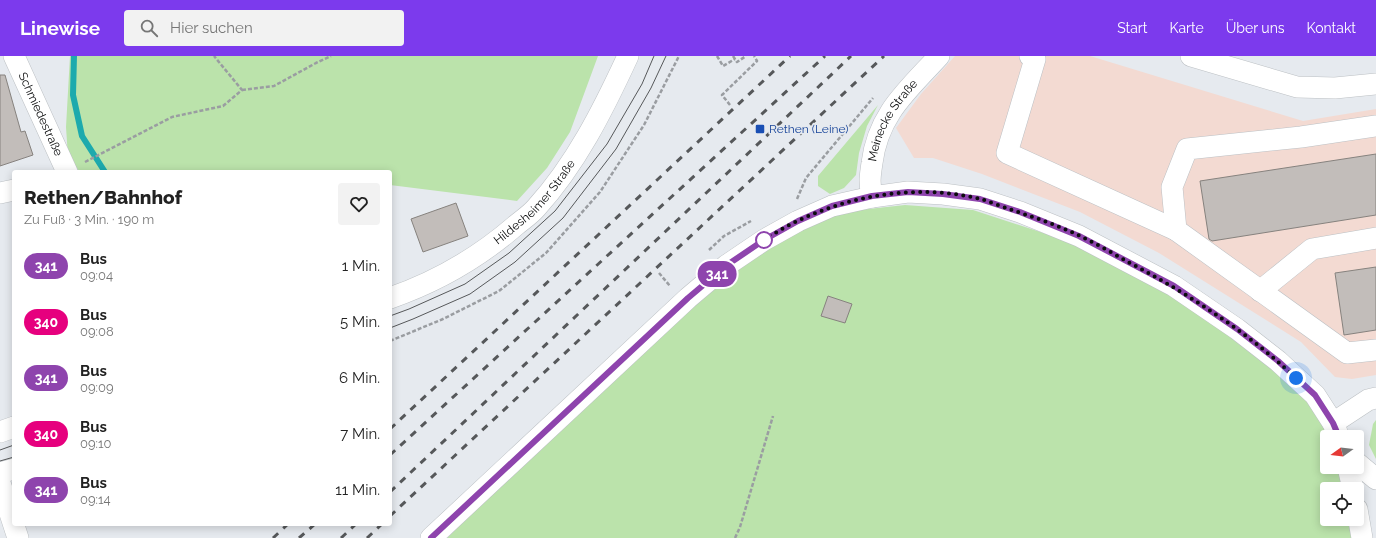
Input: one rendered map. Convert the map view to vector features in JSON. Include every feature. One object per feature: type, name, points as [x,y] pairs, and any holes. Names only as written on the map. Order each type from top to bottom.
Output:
[{"type":"street","name":"Schmiedestraße","points":[[14,56],[65,170]]},
{"type":"street","name":"Hildesheimer Straße","points":[[392,297],[444,275],[478,255],[509,232],[535,209],[583,145],[614,87],[628,56]]},
{"type":"street","name":"Meinecke Straße","points":[[872,196],[869,183],[874,149],[883,123],[894,104],[939,56]]},
{"type":"street","points":[[1030,56],[1035,59],[1006,153],[1176,230],[1347,353],[1376,350]]},
{"type":"street","points":[[1190,56],[1297,87],[1335,88],[1376,84]]},
{"type":"street","points":[[1176,230],[1172,187],[1187,149],[1301,137],[1376,126]]},
{"type":"street","points":[[0,193],[12,190]]},
{"type":"street","points":[[431,538],[688,298],[727,265],[764,240],[798,221],[832,206],[872,196],[908,192],[943,194],[980,199],[1020,212],[1079,236],[1174,286],[1237,329],[1278,361],[1315,395],[1336,430],[1368,400],[1376,398]]},
{"type":"street","points":[[1260,291],[1312,249],[1376,238]]},
{"type":"street","points":[[0,432],[12,428]]},
{"type":"street","points":[[0,473],[12,469]]},
{"type":"street","points":[[1364,469],[1376,479]]},
{"type":"street","points":[[0,483],[12,520]]},
{"type":"street","points":[[14,526],[18,538]]},
{"type":"street","points":[[1360,526],[1362,538]]},
{"type":"path","points":[[214,56],[242,90]]},
{"type":"path","points":[[88,160],[172,117],[222,106],[242,90],[274,86],[332,56]]},
{"type":"path","points":[[392,340],[443,319],[499,291],[546,253],[605,186],[644,125],[679,56]]},
{"type":"path","points":[[717,56],[723,66],[734,58],[737,62],[746,56]]},
{"type":"path","points":[[730,105],[722,95],[757,61],[754,56]]},
{"type":"path","points":[[798,221],[792,208],[806,178],[874,96]]},
{"type":"path","points":[[659,273],[666,282]]},
{"type":"path","points":[[735,538],[740,528],[773,416]]},
{"type":"shaded area","points":[[955,56],[1090,56],[1303,121],[1376,109],[1376,375],[1352,379],[1335,377],[1301,342],[1159,253],[1080,212],[982,174],[933,158],[914,158],[896,128],[921,94]]},
{"type":"green space","points":[[70,56],[598,56],[570,132],[547,168],[517,201],[392,185],[392,170],[78,170],[68,157],[66,127]]},
{"type":"green space","points":[[878,105],[867,126],[859,153],[856,175],[844,188],[830,194],[818,186],[818,176]]},
{"type":"green space","points":[[905,205],[973,210],[1071,242],[1172,294],[1274,368],[1309,398],[1326,430],[1320,430],[1320,474],[1345,474],[1346,482],[1320,482],[1320,526],[1353,526],[1354,538],[447,538],[650,340],[753,254],[841,212]]},
{"type":"green space","points":[[1376,420],[1376,459],[1369,445],[1373,424]]},
{"type":"building","points":[[0,75],[5,75],[21,132],[25,131],[33,155],[0,166]]},
{"type":"building","points":[[1376,154],[1376,215],[1212,241],[1209,239],[1200,181]]},
{"type":"building","points":[[456,203],[468,236],[423,252],[411,219]]},
{"type":"building","points":[[1376,267],[1376,330],[1344,335],[1335,273]]},
{"type":"building","points":[[828,296],[852,304],[845,323],[821,316]]},
{"type":"waterway","points":[[74,56],[73,95],[82,136],[104,170]]},
{"type":"tram line","points":[[392,315],[465,284],[509,253],[555,211],[607,144],[642,84],[654,56]]},
{"type":"tram line","points":[[392,327],[470,294],[515,262],[563,218],[616,149],[651,88],[666,56]]},
{"type":"tram line","points":[[0,450],[12,446]]},
{"type":"tram line","points":[[0,461],[12,458]]},
{"type":"railway","points":[[392,427],[790,56]]},
{"type":"railway","points":[[392,453],[825,56]]},
{"type":"railway","points":[[392,490],[851,56]]},
{"type":"railway","points":[[392,514],[884,56]]},
{"type":"railway","points":[[273,538],[286,526]]},
{"type":"railway","points":[[299,538],[313,526]]},
{"type":"railway","points":[[341,538],[354,526]]},
{"type":"railway","points":[[367,538],[380,526]]},
{"type":"bus line","name":"341","points":[[431,538],[688,298],[727,265],[764,240],[798,221],[832,206],[872,196],[908,192],[943,194],[980,199],[1020,212],[1079,236],[1174,286],[1237,329],[1278,361],[1315,395],[1336,430]]},
{"type":"place","name":"Rethen (Leine)","points":[[760,129]]},
{"type":"route","points":[[764,240],[798,221],[832,206],[872,196],[908,192],[943,194],[980,199],[1020,212],[1079,236],[1174,286],[1237,329],[1278,361],[1296,378]]}]
